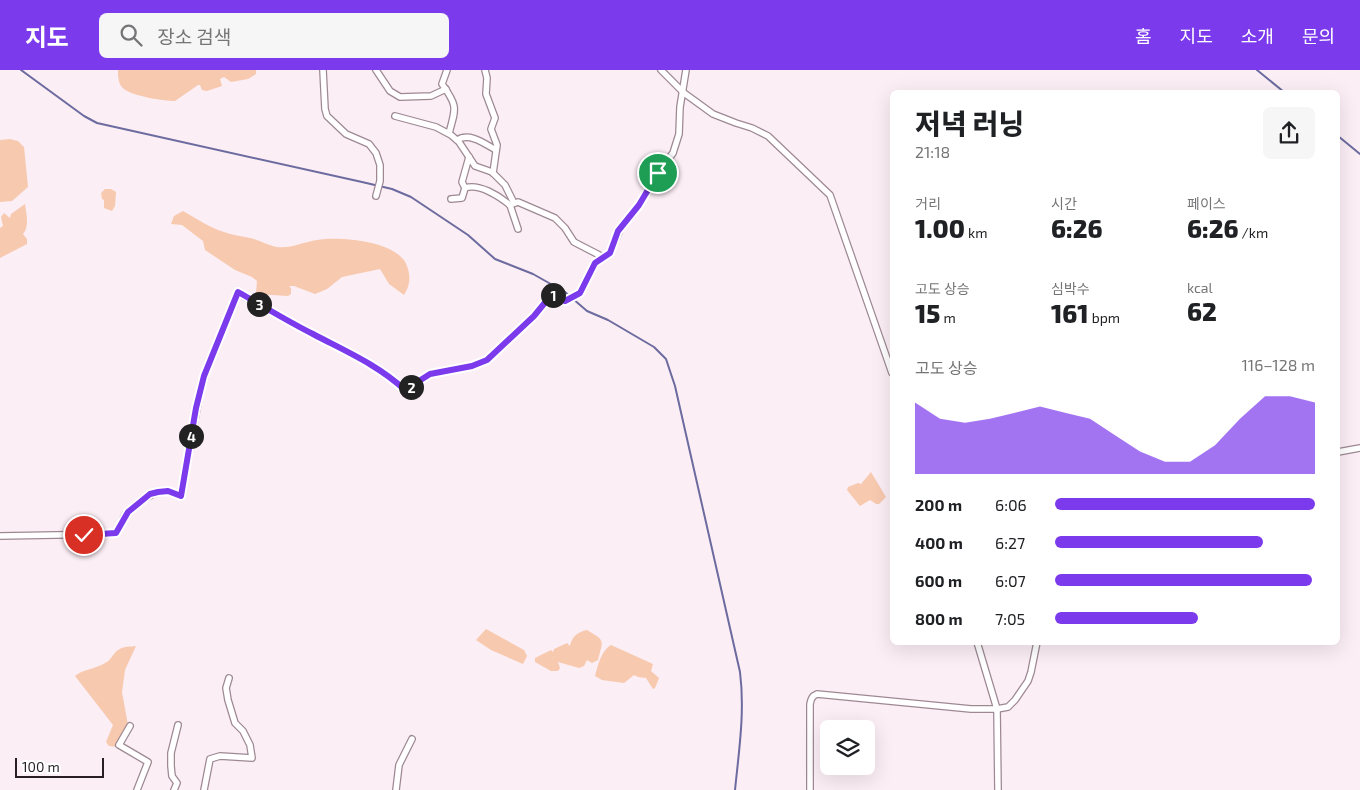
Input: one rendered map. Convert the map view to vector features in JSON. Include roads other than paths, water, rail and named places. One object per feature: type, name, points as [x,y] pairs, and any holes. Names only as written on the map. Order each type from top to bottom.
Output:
[{"type":"street","points":[[322,70],[327,116],[332,123],[348,136],[366,142],[372,147],[380,165],[380,181],[376,194]]},
{"type":"street","points":[[376,70],[390,91],[400,97],[431,96],[446,89]]},
{"type":"street","points":[[447,70],[442,84],[455,104],[449,133]]},
{"type":"street","points":[[485,70],[487,78],[486,94],[495,118],[491,129],[497,142],[493,173]]},
{"type":"street","points":[[662,70],[684,93],[713,114],[768,136],[830,196],[890,367]]},
{"type":"street","points":[[0,536],[112,534],[119,530],[123,518],[128,512],[150,494],[168,491],[181,496],[196,408],[204,376],[238,292],[312,334],[366,360],[405,390],[430,374],[472,366],[487,360],[534,316],[549,294],[563,300],[577,296],[595,263],[610,253],[622,225],[639,205],[654,178],[673,153],[679,134],[680,107],[684,93],[686,70]]},
{"type":"street","points":[[395,116],[421,122],[449,133],[457,140],[477,167],[493,173],[508,190],[518,229]]},
{"type":"street","points":[[457,140],[464,136],[469,137],[496,150]]},
{"type":"street","points":[[451,199],[462,198],[465,188],[462,182],[469,157]]},
{"type":"street","points":[[465,188],[470,186],[483,189],[512,204],[518,202],[555,218],[565,228],[574,242],[602,257]]},
{"type":"street","points":[[1340,452],[1360,448]]},
{"type":"street","points":[[978,645],[997,709],[998,790]]},
{"type":"street","points":[[810,790],[810,704],[814,695],[971,709],[1008,708],[1022,691],[1031,672],[1036,645]]},
{"type":"street","points":[[204,790],[210,759],[220,756],[252,758],[250,745],[241,729],[235,723],[228,700],[226,688],[229,678]]},
{"type":"street","points":[[174,790],[177,784],[171,772],[172,753],[178,725]]},
{"type":"street","points":[[130,726],[119,745],[148,762],[137,790]]},
{"type":"street","points":[[396,790],[399,765],[412,739]]},
{"type":"waterway","points":[[21,70],[84,116],[97,123],[392,189],[411,197],[468,235],[495,259],[533,274],[565,292],[587,311],[608,320],[654,347],[666,359],[675,386],[740,672],[742,716],[735,790]]},
{"type":"waterway","points":[[1257,70],[1282,90]]},
{"type":"waterway","points":[[1340,138],[1360,154]]}]
